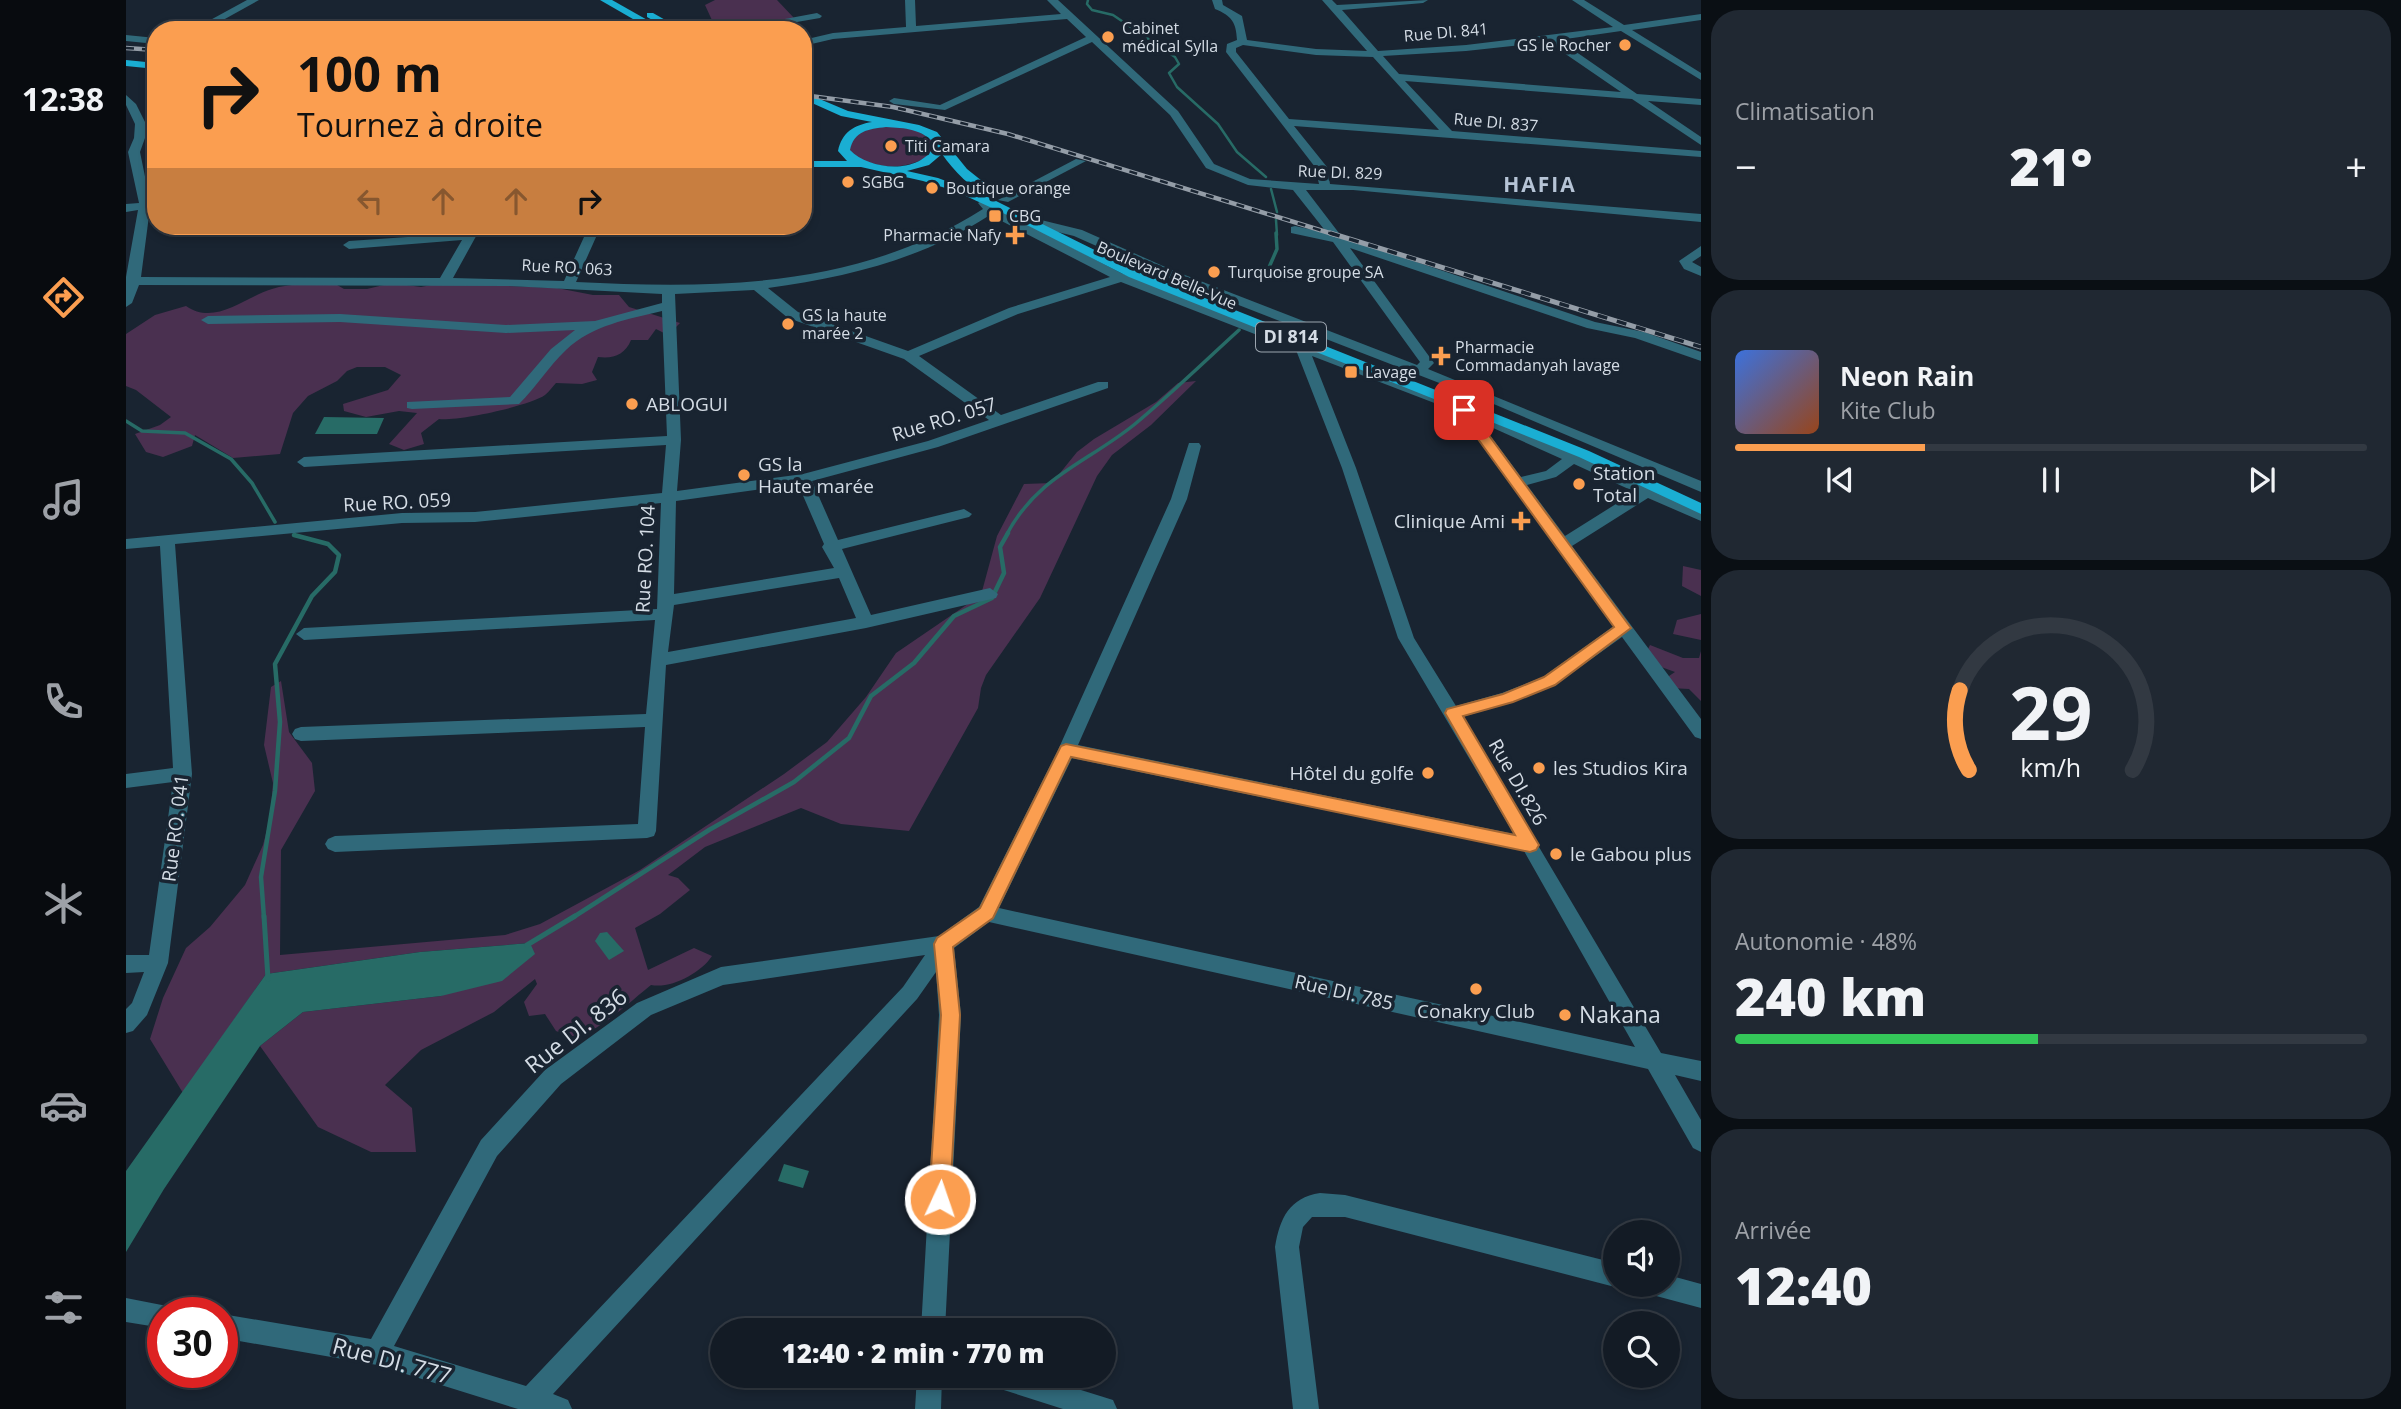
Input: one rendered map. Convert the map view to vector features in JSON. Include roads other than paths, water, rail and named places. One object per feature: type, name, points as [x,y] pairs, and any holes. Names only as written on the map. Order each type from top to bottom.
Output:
[{"type":"main road","points":[[605,0],[644,21]]},
{"type":"main road","points":[[624,0],[662,21]]},
{"type":"main road","points":[[126,63],[147,65]]},
{"type":"main road","points":[[812,99],[845,114],[929,130],[941,144],[939,153],[924,163],[900,169],[881,169],[862,164],[812,164]]},
{"type":"main road","points":[[812,110],[843,132]]},
{"type":"main road","points":[[812,155],[829,150],[843,132],[901,123]]},
{"type":"main road","points":[[843,132],[844,151],[862,164]]},
{"type":"main road","name":"Boulevard Belle-Vue","points":[[941,144],[954,166],[966,178],[1037,223],[1594,447],[1701,497]]},
{"type":"main road","name":"Boulevard Belle-Vue","points":[[881,169],[921,175],[976,195],[1075,248],[1133,274],[1584,454],[1701,509]]},
{"type":"street","points":[[214,21],[254,0]]},
{"type":"street","points":[[910,0],[911,29]]},
{"type":"street","name":"Rue DI. 829","points":[[1052,0],[1174,113],[1210,166],[1248,182],[1297,187],[1353,187],[1701,218]]},
{"type":"street","points":[[1217,0],[1219,6],[1235,13],[1241,23],[1239,42],[1231,46],[1231,52],[1321,167],[1325,187]]},
{"type":"street","points":[[1331,4],[1423,0]]},
{"type":"street","points":[[1577,0],[1701,77]]},
{"type":"street","points":[[815,1],[817,16],[833,36]]},
{"type":"street","points":[[1331,4],[1448,134]]},
{"type":"street","points":[[786,21],[817,16]]},
{"type":"street","points":[[812,41],[833,36],[1069,16]]},
{"type":"street","name":"Rue DI. 841","points":[[1239,42],[1301,51],[1373,52],[1549,38],[1701,17]]},
{"type":"street","points":[[126,38],[147,40]]},
{"type":"street","points":[[894,101],[941,108],[1092,38]]},
{"type":"street","points":[[1549,38],[1701,142]]},
{"type":"street","points":[[1399,77],[1701,102]]},
{"type":"street","points":[[126,98],[142,127],[140,142],[135,152],[147,191]]},
{"type":"street","name":"Rue DI. 837","points":[[1288,122],[1701,154]]},
{"type":"street","points":[[1004,200],[1080,160]]},
{"type":"street","points":[[1297,187],[1427,363],[1418,370]]},
{"type":"street","name":"Boulevard Belle-Vue","points":[[976,195],[990,210],[1121,278],[1464,410],[1701,516]]},
{"type":"street","points":[[126,208],[147,205]]},
{"type":"street","name":"Rue RO. 063","points":[[130,280],[445,281],[568,286],[668,298],[834,275],[901,256],[954,233],[990,210]]},
{"type":"street","points":[[126,303],[147,218]]},
{"type":"street","name":"Boulevard Belle-Vue","points":[[1037,223],[1078,233],[1168,273],[1646,461],[1701,487]]},
{"type":"street","points":[[1296,230],[1336,239],[1592,324],[1639,335],[1701,357]]},
{"type":"street","points":[[349,245],[437,235]]},
{"type":"street","points":[[445,281],[470,235]]},
{"type":"street","points":[[568,286],[591,235]]},
{"type":"street","points":[[1701,250],[1685,261],[1701,272]]},
{"type":"street","points":[[909,356],[957,331],[1017,308],[1121,278]]},
{"type":"street","points":[[757,286],[793,315],[909,356],[1001,422]]},
{"type":"street","points":[[412,405],[514,401],[531,386],[568,340],[596,325],[668,298]]},
{"type":"street","name":"Rue RO. 104","points":[[335,844],[646,831],[665,608],[674,440],[668,298]]},
{"type":"street","points":[[208,320],[340,318],[506,329],[596,325]]},
{"type":"street","name":"Rue DI.826","points":[[1303,350],[1349,468],[1406,638],[1453,713],[1701,1141]]},
{"type":"street","name":"Rue RO. 057","points":[[669,497],[803,479],[933,444],[1103,385]]},
{"type":"street","points":[[1464,410],[1701,732]]},
{"type":"street","points":[[304,462],[674,440]]},
{"type":"street","points":[[530,1401],[910,993],[944,944],[986,913],[1066,750],[1179,499],[1194,446]]},
{"type":"street","points":[[1517,483],[1551,474],[1574,457]]},
{"type":"street","points":[[803,479],[830,547],[866,622]]},
{"type":"street","points":[[1562,545],[1648,491]]},
{"type":"street","name":"Rue RO. 059","points":[[126,544],[402,518],[475,517],[669,497]]},
{"type":"street","points":[[830,547],[964,514]]},
{"type":"street","name":"Rue RO. 041","points":[[126,1024],[140,1009],[158,964],[183,774],[167,539]]},
{"type":"street","points":[[304,634],[665,608],[842,572]]},
{"type":"street","points":[[659,660],[866,622],[990,594]]},
{"type":"street","points":[[1453,713],[1507,698],[1549,681],[1623,628]]},
{"type":"street","points":[[301,734],[654,720]]},
{"type":"street","points":[[1066,750],[1530,845]]},
{"type":"street","points":[[126,781],[183,774]]},
{"type":"street","name":"Rue DI. 785","points":[[986,913],[1701,1071]]},
{"type":"street","points":[[934,1318],[950,1015],[944,944]]},
{"type":"street","name":"Rue DI. 836","points":[[377,1353],[489,1149],[553,1077],[644,1009],[722,976],[944,944]]},
{"type":"street","points":[[126,964],[158,964]]},
{"type":"street","points":[[1306,1409],[1287,1247],[1289,1226],[1300,1209],[1320,1203],[1345,1206],[1603,1272]]},
{"type":"street","points":[[1680,1291],[1701,1296]]},
{"type":"street","name":"Rue DI. 777","points":[[238,1329],[377,1353],[559,1409]]},
{"type":"street","points":[[928,1409],[929,1388]]},
{"type":"street","points":[[1036,1388],[1104,1409]]},
{"type":"waterway","points":[[1088,0],[1087,4],[1092,10],[1113,15],[1175,57],[1179,64],[1169,73],[1177,87],[1218,124],[1237,152],[1266,177]]},
{"type":"waterway","points":[[1271,189],[1277,212]]},
{"type":"waterway","points":[[1276,220],[1277,235]]},
{"type":"waterway","points":[[1267,272],[1277,249],[1276,233]]},
{"type":"waterway","points":[[1007,534],[1019,514],[1048,484],[1135,424],[1239,330]]},
{"type":"waterway","points":[[126,421],[142,431],[185,433],[231,459],[252,483],[275,522]]},
{"type":"waterway","points":[[572,918],[709,830],[794,782],[849,738],[871,696],[914,663],[954,616],[992,598],[1004,573],[1000,547],[1008,533]]},
{"type":"waterway","points":[[264,918],[261,877],[275,791],[280,722],[275,664],[312,596],[335,572],[339,555],[328,544],[294,535]]},
{"type":"waterway","points":[[264,916],[268,979]]},
{"type":"waterway","points":[[527,945],[575,916]]},
{"type":"railway","points":[[126,48],[147,49]]},
{"type":"railway","points":[[812,96],[893,107],[1008,134],[1336,235]]},
{"type":"railway","points":[[1330,233],[1701,347]]},
{"type":"place","name":"Cabinet médical Sylla","points":[[1108,37]]},
{"type":"place","name":"GS le Rocher","points":[[1625,45]]},
{"type":"place","name":"Titi Camara","points":[[891,146]]},
{"type":"place","name":"SGBG","points":[[848,182]]},
{"type":"place","name":"Boutique orange","points":[[932,188]]},
{"type":"place","name":"CBG","points":[[995,216]]},
{"type":"place","name":"Pharmacie Nafy","points":[[1015,235]]},
{"type":"place","name":"Turquoise groupe SA","points":[[1214,272]]},
{"type":"place","name":"GS la haute marée 2","points":[[788,324]]},
{"type":"place","name":"Pharmacie Commadanyah lavage","points":[[1441,356]]},
{"type":"place","name":"Lavage","points":[[1351,372]]},
{"type":"place","name":"ABLOGUI","points":[[632,404]]},
{"type":"place","name":"GS la Haute marée","points":[[744,475]]},
{"type":"place","name":"Station Total","points":[[1579,484]]},
{"type":"place","name":"Clinique Ami","points":[[1521,521]]},
{"type":"place","name":"les Studios Kira","points":[[1539,768]]},
{"type":"place","name":"Hôtel du golfe","points":[[1428,773]]},
{"type":"place","name":"le Gabou plus","points":[[1556,854]]},
{"type":"place","name":"Conakry Club","points":[[1476,989]]},
{"type":"place","name":"Nakana","points":[[1565,1015]]},
{"type":"district","name":"HAFIA","points":[[1540,185]]}]
